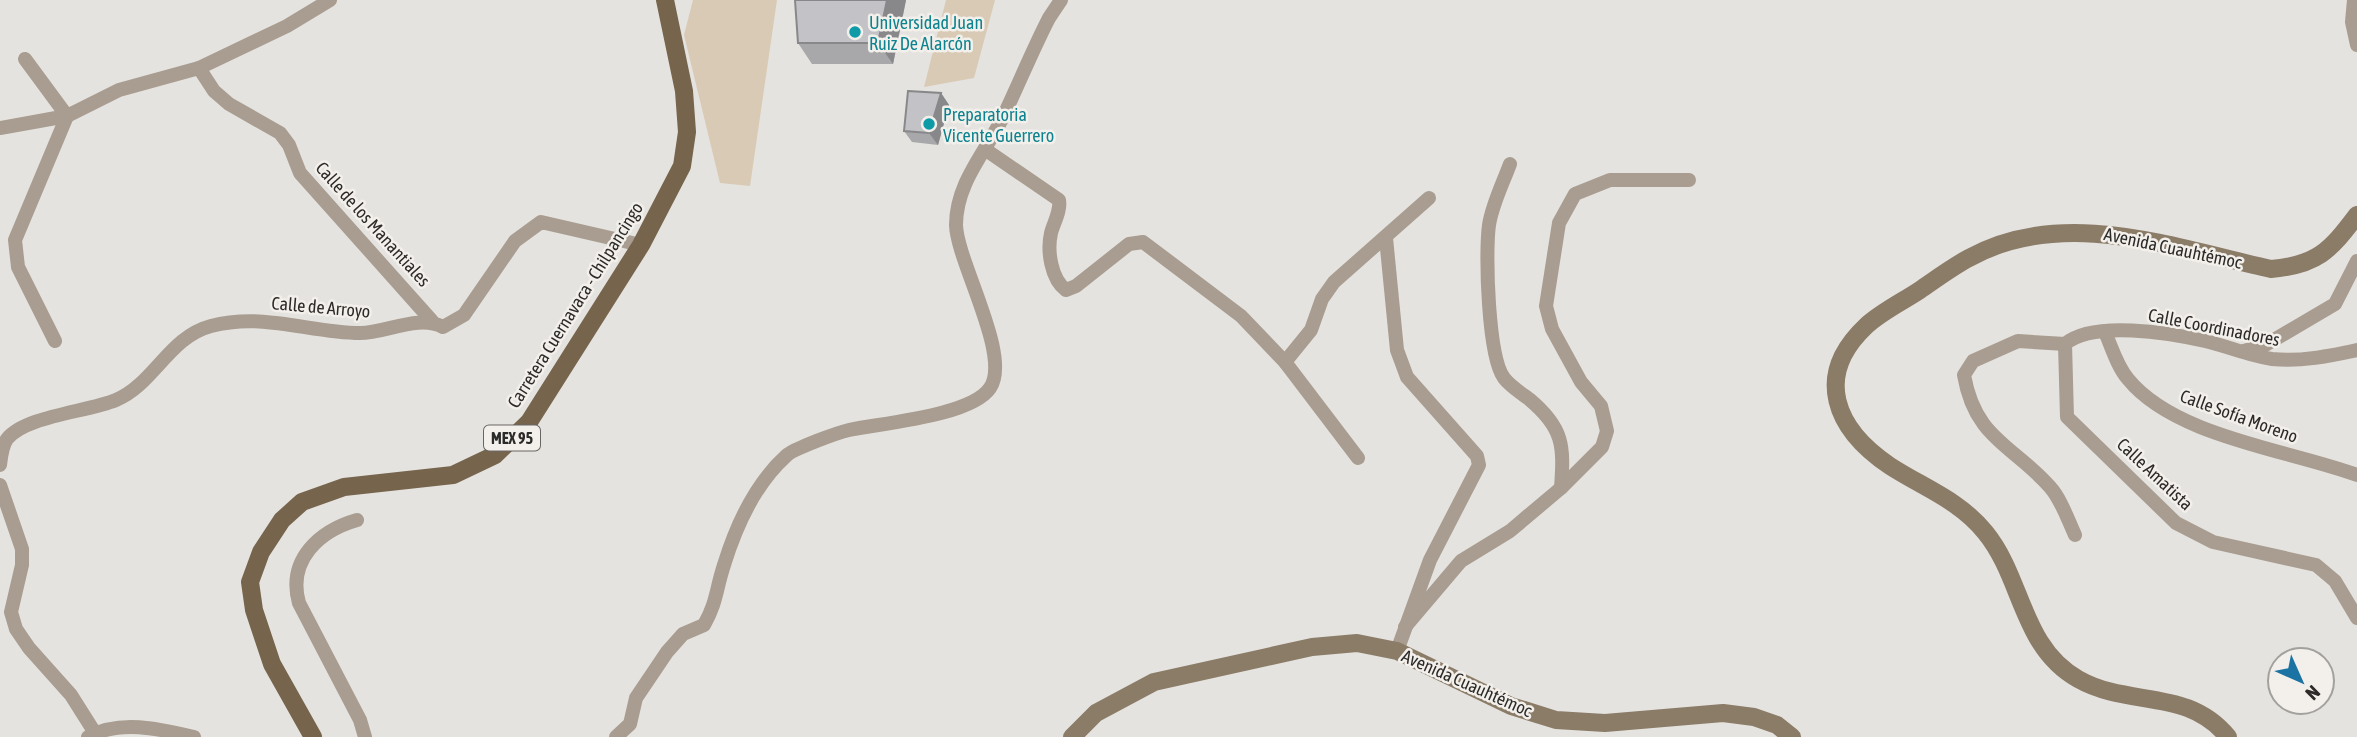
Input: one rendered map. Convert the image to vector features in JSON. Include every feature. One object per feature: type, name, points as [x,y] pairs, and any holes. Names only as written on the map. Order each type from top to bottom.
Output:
[{"type":"main road","name":"Carretera Cuernavaca - Chilpancingo","points":[[313,737],[272,664],[254,610],[250,582],[268,541],[282,520],[302,502],[344,487],[453,475],[495,455],[529,422],[641,245],[681,166],[687,132],[684,91],[665,0]]},
{"type":"main road","name":"Avenida Cuauhtémoc","points":[[2228,737],[2211,719],[2191,707],[2126,696],[2078,680],[2051,659],[2029,626],[1988,536],[1966,510],[1889,465],[1857,440],[1840,414],[1834,383],[1846,348],[1868,324],[1970,257],[2011,241],[2078,232],[2110,233],[2271,269],[2294,267],[2315,260],[2335,244],[2357,215]]},
{"type":"main road","name":"Avenida Cuauhtémoc","points":[[1072,737],[1096,713],[1154,682],[1312,646],[1357,643],[1397,651],[1511,706],[1556,720],[1605,723],[1723,713],[1754,717],[1777,725],[1792,737]]},
{"type":"street","points":[[0,128],[67,116],[119,90],[199,68],[286,26],[330,0]]},
{"type":"street","points":[[616,737],[630,724],[636,698],[667,652],[683,634],[704,625],[720,591],[723,568],[752,498],[766,475],[789,453],[845,431],[923,417],[967,405],[990,389],[996,371],[981,303],[956,227],[959,200],[967,177],[986,150],[1049,18],[1061,0]]},
{"type":"street","points":[[2354,0],[2352,22],[2357,45]]},
{"type":"street","points":[[25,59],[67,116]]},
{"type":"street","name":"Calle de los Manantiales","points":[[199,68],[214,91],[229,104],[280,133],[289,145],[300,173],[432,321]]},
{"type":"street","points":[[55,341],[18,267],[15,240],[67,116]]},
{"type":"street","points":[[986,150],[1059,200],[1050,241],[1054,275],[1058,284],[1066,290],[1076,286],[1129,244],[1143,242],[1241,316],[1285,362],[1358,458]]},
{"type":"street","points":[[1510,164],[1490,222],[1487,252],[1494,354],[1504,378],[1540,408],[1556,427],[1564,449],[1561,488]]},
{"type":"street","points":[[1405,627],[1461,561],[1510,531],[1561,488],[1602,447],[1607,431],[1601,406],[1581,382],[1552,329],[1546,306],[1559,223],[1575,194],[1610,180],[1689,180]]},
{"type":"street","points":[[1285,362],[1311,330],[1322,299],[1334,282],[1429,198]]},
{"type":"street","name":"Calle de Arroyo","points":[[0,465],[6,440],[24,426],[82,411],[129,393],[186,337],[211,326],[288,322],[360,333],[432,321],[443,327],[464,315],[516,240],[541,222],[641,245]]},
{"type":"street","points":[[1386,238],[1397,350],[1406,377],[1477,456],[1479,465],[1430,560],[1397,651]]},
{"type":"street","points":[[2244,351],[2267,344],[2335,304],[2357,261]]},
{"type":"street","name":"Calle Coordinadores","points":[[2105,332],[2150,331],[2289,360],[2326,357],[2357,350]]},
{"type":"street","points":[[2075,535],[2052,488],[1990,436],[1968,396],[1964,375],[1973,362],[2018,341],[2065,344],[2075,335],[2105,332]]},
{"type":"street","name":"Calle Sofía Moreno","points":[[2105,332],[2130,382],[2148,399],[2172,414],[2264,449],[2357,475]]},
{"type":"street","name":"Calle Amatista","points":[[2065,344],[2067,417],[2176,523],[2213,542],[2316,565],[2335,581],[2357,618]]},
{"type":"street","points":[[0,485],[22,549],[22,565],[11,612],[16,629],[29,648],[71,695],[91,735],[120,727],[159,729],[194,737]]},
{"type":"street","points":[[357,520],[332,528],[317,540],[305,556],[294,587],[299,603],[360,720],[365,737]]},
{"type":"shaded area","points":[[693,0],[777,0],[750,186],[720,183],[684,35]]},
{"type":"shaded area","points":[[946,0],[995,0],[974,78],[924,87]]},
{"type":"building","points":[[795,0],[887,0],[878,43],[798,43]]},
{"type":"building","points":[[908,91],[941,93],[929,133],[904,131]]},
{"type":"place","name":"Universidad Juan Ruiz De Alarcón","points":[[855,32]]},
{"type":"place","name":"Preparatoria Vicente Guerrero","points":[[929,124]]}]
